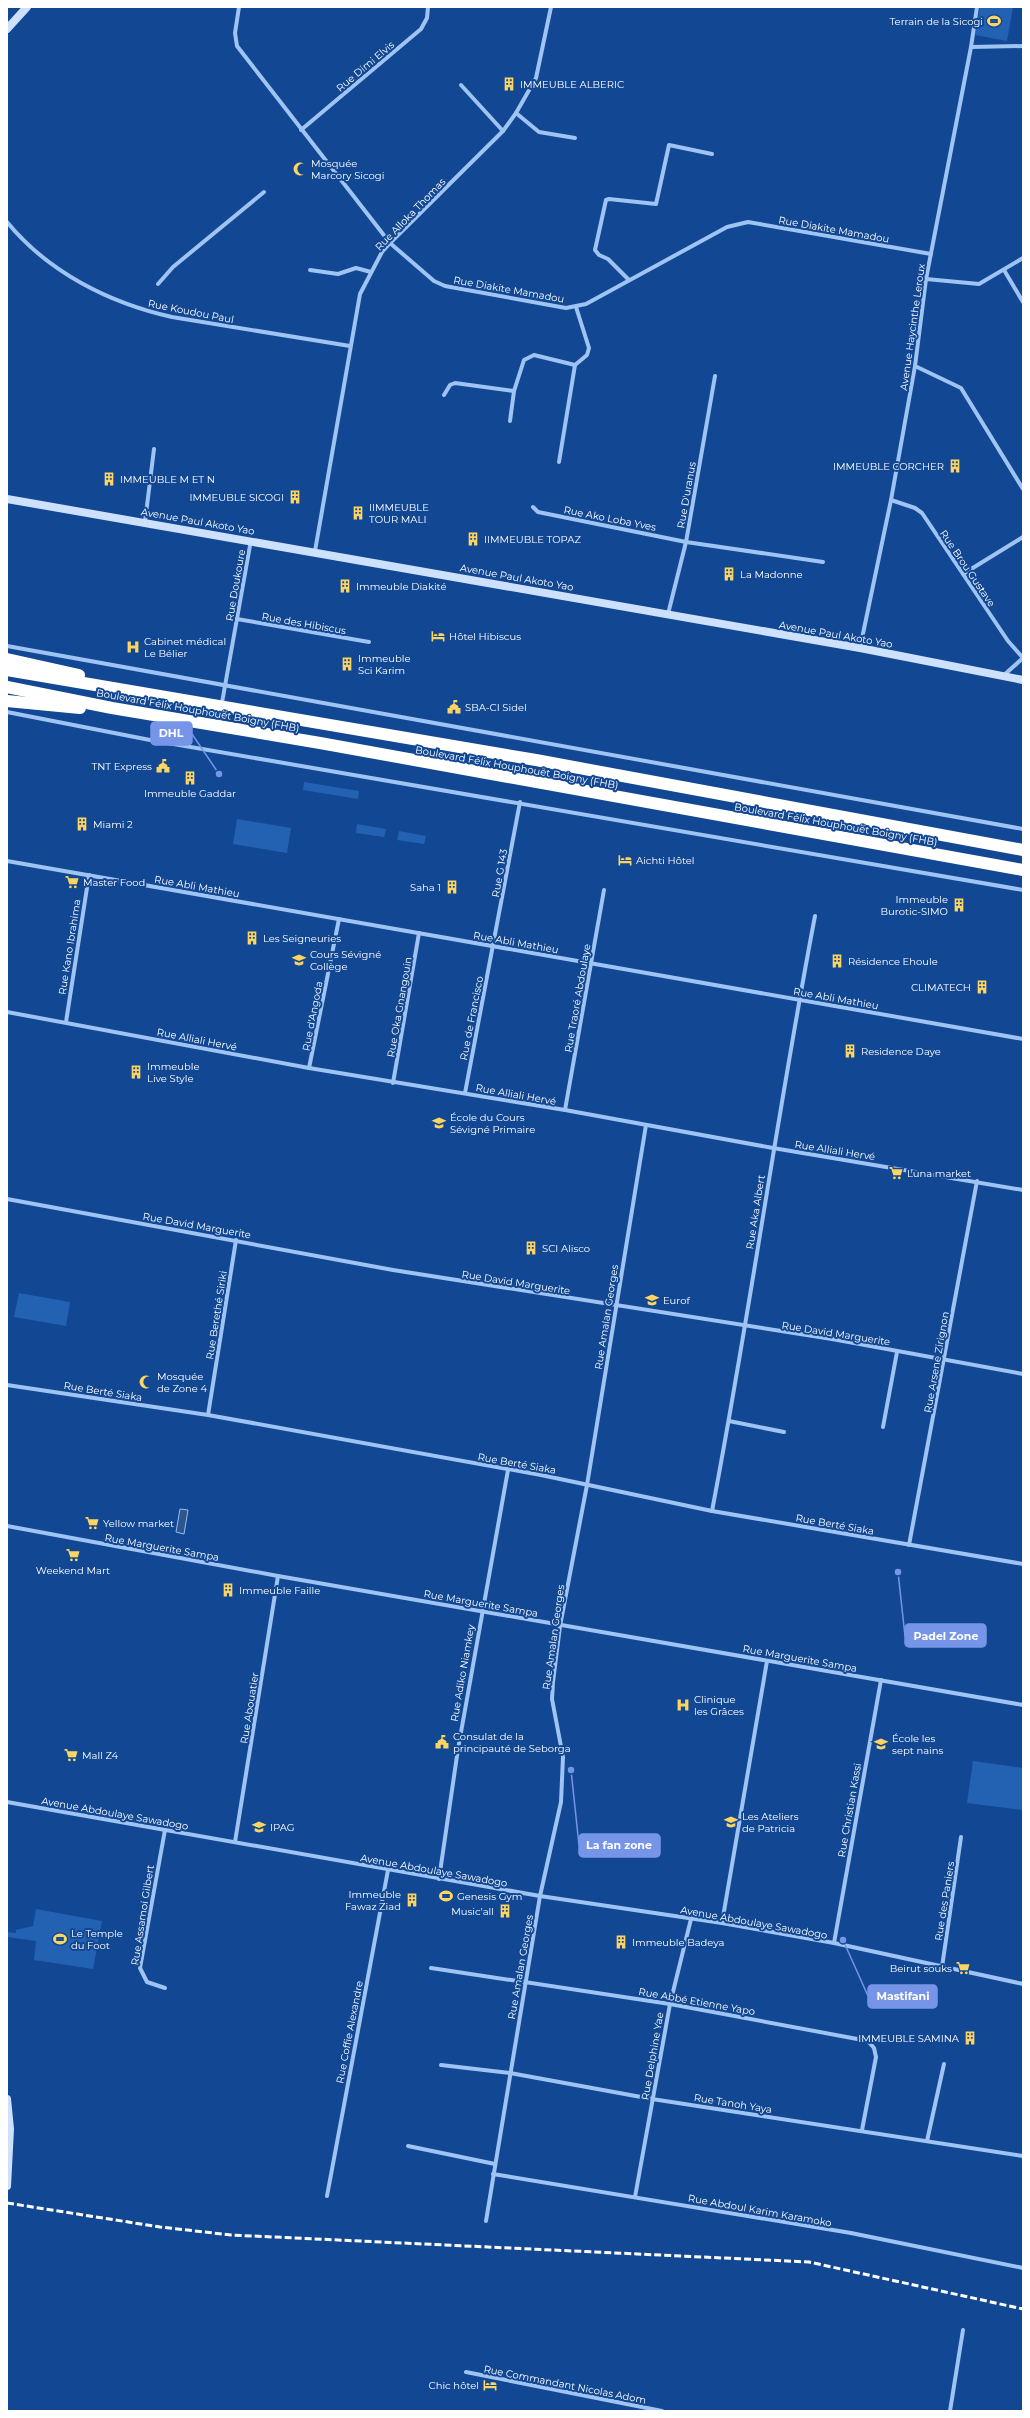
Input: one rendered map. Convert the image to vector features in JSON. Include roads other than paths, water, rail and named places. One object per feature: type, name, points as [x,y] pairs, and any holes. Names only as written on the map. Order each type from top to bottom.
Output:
[{"type":"highway","points":[[7,659],[42,666],[177,700]]},
{"type":"highway","name":"Boulevard Félix Houphouët Boigny (FHB)","points":[[7,670],[536,760],[1023,850]]},
{"type":"highway","name":"Boulevard Félix Houphouët Boigny (FHB)","points":[[7,687],[112,708],[320,743],[1023,870]]},
{"type":"highway","points":[[7,701],[70,707],[112,708]]},
{"type":"street","points":[[7,29],[27,7]]},
{"type":"street","name":"Rue Diakite Mamadou","points":[[239,7],[235,33],[237,46],[301,130],[390,242],[440,284],[566,308],[576,307],[586,304],[727,227],[748,222],[931,254]]},
{"type":"street","name":"Rue Dimi Elvis","points":[[301,130],[421,29],[427,18],[428,7]]},
{"type":"street","name":"Rue Alloka Thomas","points":[[315,551],[360,294],[371,272],[390,242],[503,130],[516,113],[536,78],[551,7]]},
{"type":"street","name":"Avenue Haycinthe Leroux","points":[[860,648],[891,500],[915,366],[926,279],[971,47],[977,7]]},
{"type":"street","points":[[971,47],[1023,46]]},
{"type":"street","points":[[461,85],[503,130]]},
{"type":"street","points":[[516,113],[538,132],[575,138]]},
{"type":"street","points":[[629,280],[608,259],[599,255],[595,250],[606,200],[609,199],[656,204],[669,145],[712,154]]},
{"type":"street","points":[[158,284],[173,267],[264,192]]},
{"type":"street","name":"Rue Koudou Paul","points":[[7,222],[38,254],[58,269],[116,300],[144,311],[172,318],[350,346]]},
{"type":"street","points":[[926,279],[979,284],[1023,258]]},
{"type":"street","points":[[310,270],[338,274],[356,268],[371,272]]},
{"type":"street","points":[[1004,270],[1023,302]]},
{"type":"street","points":[[559,462],[575,365],[587,355],[589,348],[576,307]]},
{"type":"street","points":[[510,421],[514,391],[524,360],[529,356],[575,365]]},
{"type":"street","points":[[915,366],[961,388],[1023,489]]},
{"type":"street","name":"Rue D'uranus","points":[[667,614],[686,542],[715,376]]},
{"type":"street","points":[[444,394],[450,385],[455,383],[467,383],[514,391]]},
{"type":"street","points":[[145,522],[154,449]]},
{"type":"street","name":"Avenue Paul Akoto Yao","points":[[7,499],[315,551],[860,648],[1023,680]]},
{"type":"street","name":"Rue Brou Gustave","points":[[891,500],[915,508],[922,513],[1008,641],[1023,658]]},
{"type":"street","name":"Rue Ako Loba Yves","points":[[533,507],[538,512],[686,542],[823,562]]},
{"type":"street","points":[[963,574],[1023,537]]},
{"type":"street","name":"Rue Doukoure","points":[[218,726],[251,540]]},
{"type":"street","name":"Rue des Hibiscus","points":[[237,620],[369,642]]},
{"type":"street","points":[[7,646],[1023,829]]},
{"type":"street","points":[[1002,677],[1023,658]]},
{"type":"street","points":[[7,712],[150,740],[520,802],[1023,890]]},
{"type":"street","name":"Rue G 143","points":[[494,947],[520,802]]},
{"type":"street","name":"Rue Abli Mathieu","points":[[7,861],[1023,1039]]},
{"type":"street","name":"Rue Kano Ibrahima","points":[[66,1022],[89,875]]},
{"type":"street","name":"Rue Traoré Abdoulaye","points":[[565,1110],[604,890]]},
{"type":"street","name":"Rue Aka Albert","points":[[712,1511],[746,1327],[799,1000],[816,916]]},
{"type":"street","name":"Rue d'Angoda","points":[[309,1068],[339,919]]},
{"type":"street","name":"Rue Oka Gnangouin","points":[[394,1083],[420,933]]},
{"type":"street","name":"Rue de Francisco","points":[[465,1093],[494,947]]},
{"type":"street","name":"Rue Alliali Hervé","points":[[7,1012],[394,1083],[565,1110],[774,1148],[977,1181],[1023,1190]]},
{"type":"street","name":"Rue Amalan Georges","points":[[486,2221],[540,1896],[561,1802],[562,1757],[552,1699],[560,1626],[587,1484],[646,1125]]},
{"type":"street","name":"Rue Arsene Zirignon","points":[[909,1545],[927,1457],[943,1360],[977,1181]]},
{"type":"street","name":"Rue David Marguerite","points":[[7,1199],[393,1270],[746,1327],[832,1339],[1023,1374]]},
{"type":"street","name":"Rue Berethé Siriki","points":[[208,1416],[236,1240]]},
{"type":"street","points":[[883,1427],[897,1352]]},
{"type":"street","name":"Rue Berté Siaka","points":[[7,1385],[208,1416],[587,1484],[712,1511],[1023,1564]]},
{"type":"street","points":[[729,1421],[784,1432]]},
{"type":"street","name":"Rue Adiko Niamkey","points":[[439,1879],[458,1749],[481,1611],[508,1470]]},
{"type":"street","name":"Rue Marguerite Sampa","points":[[7,1526],[560,1626],[1023,1705]]},
{"type":"street","name":"Rue Abouatier","points":[[235,1842],[278,1576]]},
{"type":"street","points":[[722,1924],[767,1661]]},
{"type":"street","name":"Rue Christian Kassi","points":[[834,1944],[881,1680]]},
{"type":"street","name":"Avenue Abdoulaye Sawadogo","points":[[7,1802],[439,1879],[722,1924],[834,1944],[1023,1984]]},
{"type":"street","name":"Rue Assamoi Gilbert","points":[[165,1830],[140,1968],[147,1982],[166,1988]]},
{"type":"street","name":"Rue des Paniers","points":[[942,1967],[962,1838]]},
{"type":"street","name":"Rue Coffie Alexandre","points":[[327,2196],[388,1870]]},
{"type":"street","name":"Rue Delphine Yae","points":[[635,2197],[670,2004],[691,1919]]},
{"type":"street","name":"Rue Abbé Etienne Yapo","points":[[431,1968],[670,2004],[868,2041],[874,2048],[876,2057],[862,2130]]},
{"type":"street","name":"Rue Tanoh Yaya","points":[[440,2064],[510,2073],[652,2099],[862,2130],[1023,2156]]},
{"type":"street","points":[[927,2141],[944,2064]]},
{"type":"street","points":[[7,2098],[10,2158],[7,2186]]},
{"type":"street","points":[[408,2146],[495,2164]]},
{"type":"street","name":"Rue Abdoul Karim Karamoko","points":[[493,2174],[851,2233],[1023,2268]]},
{"type":"street","points":[[950,2411],[963,2330]]},
{"type":"street","name":"Rue Commandant Nicolas Adom","points":[[466,2372],[662,2411]]},
{"type":"railway","points":[[7,2203],[160,2227],[231,2235],[809,2262],[1023,2309]]},
{"type":"place","name":"Terrain de la Sicogi","points":[[994,21]]},
{"type":"place","name":"IMMEUBLE ALBERIC","points":[[509,84]]},
{"type":"place","name":"Mosquée Marcory Sicogi","points":[[300,169]]},
{"type":"place","name":"IMMEUBLE CORCHER","points":[[955,466]]},
{"type":"place","name":"IMMEUBLE M ET N","points":[[109,479]]},
{"type":"place","name":"IMMEUBLE SICOGI","points":[[295,497]]},
{"type":"place","name":"IIMMEUBLE TOUR MALI","points":[[358,513]]},
{"type":"place","name":"IIMMEUBLE TOPAZ","points":[[473,539]]},
{"type":"place","name":"La Madonne","points":[[729,574]]},
{"type":"place","name":"Immeuble Diakité","points":[[345,586]]},
{"type":"place","name":"Hôtel Hibiscus","points":[[438,636]]},
{"type":"place","name":"Cabinet médical Le Bélier","points":[[133,647]]},
{"type":"place","name":"Immeuble Sci Karim","points":[[347,664]]},
{"type":"place","name":"SBA-CI Sidel","points":[[454,707]]},
{"type":"place","name":"TNT Express","points":[[163,766]]},
{"type":"place","name":"DHL","points":[[219,774]]},
{"type":"place","name":"Immeuble Gaddar","points":[[190,778]]},
{"type":"place","name":"Miami 2","points":[[82,824]]},
{"type":"place","name":"Aichti Hôtel","points":[[625,860]]},
{"type":"place","name":"Master Food","points":[[72,882]]},
{"type":"place","name":"Saha 1","points":[[452,887]]},
{"type":"place","name":"Immeuble Burotic-SIMO","points":[[959,905]]},
{"type":"place","name":"Les Seigneuries","points":[[252,938]]},
{"type":"place","name":"Cours Sévigné Collège","points":[[299,960]]},
{"type":"place","name":"Résidence Ehoule","points":[[837,961]]},
{"type":"place","name":"CLIMATECH","points":[[982,987]]},
{"type":"place","name":"Residence Daye","points":[[850,1051]]},
{"type":"place","name":"Immeuble Live Style","points":[[136,1072]]},
{"type":"place","name":"École du Cours Sévigné Primaire","points":[[439,1123]]},
{"type":"place","name":"Luna market","points":[[896,1173]]},
{"type":"place","name":"SCI Alisco","points":[[531,1248]]},
{"type":"place","name":"Eurof","points":[[652,1300]]},
{"type":"place","name":"Mosquée de Zone 4","points":[[146,1382]]},
{"type":"place","name":"Yellow market","points":[[92,1523]]},
{"type":"place","name":"Weekend Mart","points":[[73,1555]]},
{"type":"place","name":"Padel Zone","points":[[898,1572]]},
{"type":"place","name":"Immeuble Faille","points":[[228,1590]]},
{"type":"place","name":"Clinique les Grâces","points":[[683,1705]]},
{"type":"place","name":"Consulat de la principauté de Seborga","points":[[442,1742]]},
{"type":"place","name":"École les sept nains","points":[[881,1744]]},
{"type":"place","name":"Mall Z4","points":[[71,1755]]},
{"type":"place","name":"La fan zone","points":[[571,1770]]},
{"type":"place","name":"Les Ateliers de Patricia","points":[[731,1822]]},
{"type":"place","name":"IPAG","points":[[259,1827]]},
{"type":"place","name":"Genesis Gym","points":[[446,1896]]},
{"type":"place","name":"Immeuble Fawaz Ziad","points":[[412,1900]]},
{"type":"place","name":"Music'all","points":[[505,1911]]},
{"type":"place","name":"Le Temple du Foot","points":[[60,1939]]},
{"type":"place","name":"Mastifani","points":[[843,1940]]},
{"type":"place","name":"Immeuble Badeya","points":[[621,1942]]},
{"type":"place","name":"Beirut souks","points":[[963,1968]]},
{"type":"place","name":"IMMEUBLE SAMINA","points":[[970,2038]]},
{"type":"place","name":"Chic hôtel","points":[[490,2385]]}]
